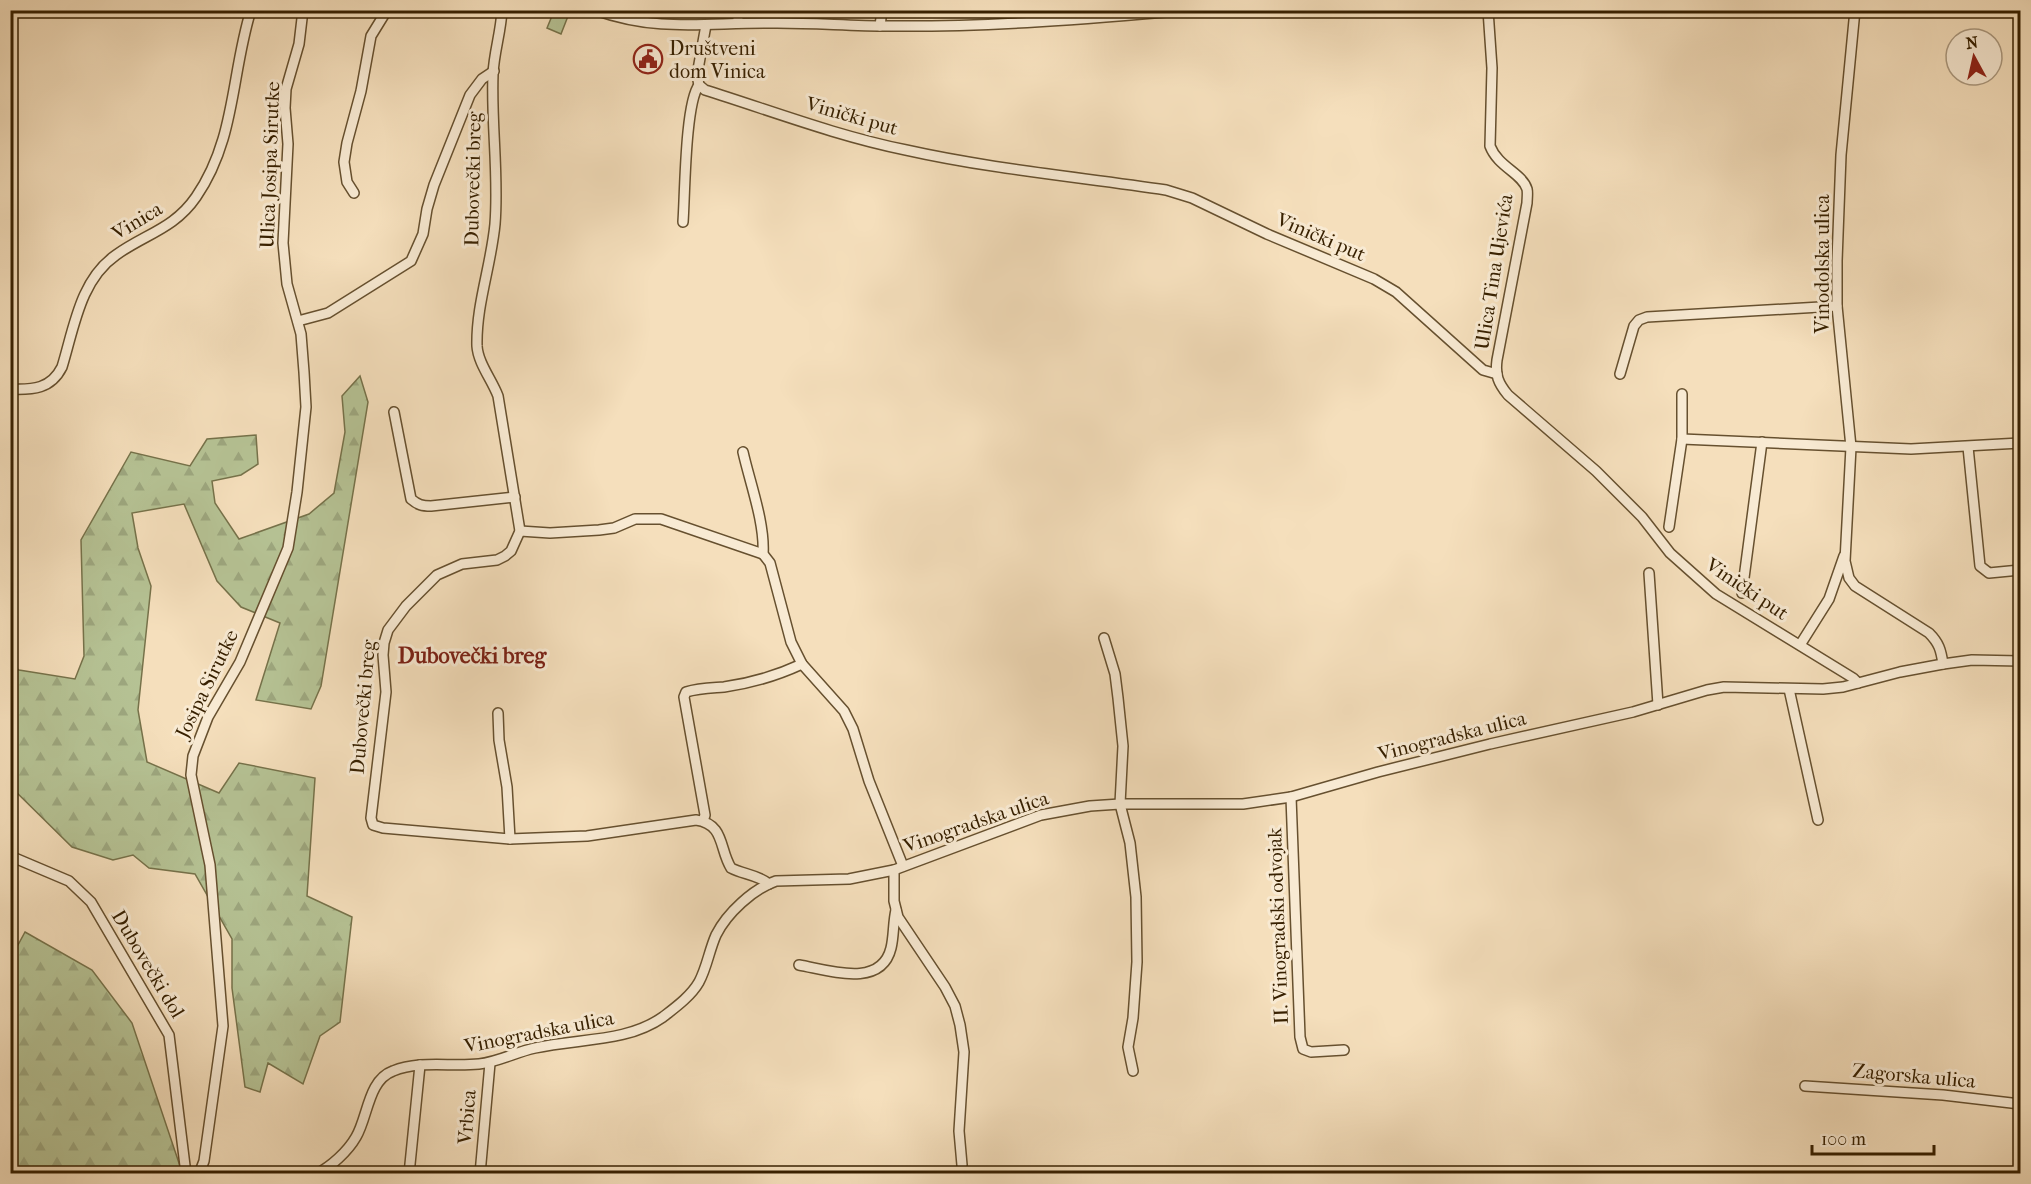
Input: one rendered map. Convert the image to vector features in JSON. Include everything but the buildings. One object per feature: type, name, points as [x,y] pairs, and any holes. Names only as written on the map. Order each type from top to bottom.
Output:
[{"type":"street","name":"Vinica","points":[[10,389],[30,390],[41,387],[58,375],[82,300],[96,273],[117,254],[168,226],[196,197],[212,170],[222,145],[233,103],[239,58],[251,10]]},
{"type":"street","name":"Ulica Josipa Sirutke","points":[[298,321],[287,284],[283,243],[288,144],[285,108],[286,89],[299,44],[303,10]]},
{"type":"street","points":[[354,193],[347,182],[344,162],[347,143],[361,90],[371,36],[387,10]]},
{"type":"street","name":"Dubovečki breg","points":[[502,10],[494,71],[495,225],[487,274],[480,299],[477,347],[479,358],[498,396],[520,531],[511,551],[498,560],[462,564],[437,575],[406,606],[388,630],[383,655],[386,692],[371,818],[374,825],[383,828],[510,839],[587,836],[696,820],[703,821]]},
{"type":"street","points":[[595,10],[624,20],[650,24],[880,26],[1188,10]]},
{"type":"street","points":[[738,10],[738,24]]},
{"type":"street","points":[[880,26],[882,10]]},
{"type":"street","name":"Ulica Tina Ujevića","points":[[1488,10],[1492,68],[1490,146],[1494,156],[1519,177],[1527,188],[1527,203],[1497,360],[1497,374]]},
{"type":"street","name":"Vinodolska ulica","points":[[1855,10],[1841,155],[1837,261],[1837,306],[1851,447],[1846,570],[1855,586],[1929,633],[1940,645],[1943,664]]},
{"type":"street","points":[[682,222],[688,138],[694,95],[699,85],[697,75],[706,25]]},
{"type":"street","name":"Dubovečki breg","points":[[298,321],[328,313],[411,261],[423,234],[434,185],[470,95],[482,79],[494,71]]},
{"type":"street","name":"Vinički put","points":[[699,85],[705,90],[841,135],[906,150],[966,162],[1166,190],[1192,198],[1267,234],[1374,279],[1396,292],[1483,370],[1497,374],[1500,385],[1508,395],[1612,486],[1642,517],[1680,564],[1716,594],[1858,683]]},
{"type":"street","points":[[1620,374],[1634,326],[1639,320],[1647,317],[1837,306]]},
{"type":"street","name":"Josipa Sirutke","points":[[199,1173],[204,1161],[223,1026],[210,865],[191,775],[193,756],[208,717],[240,662],[288,548],[297,492],[306,407],[298,321]]},
{"type":"street","points":[[1669,527],[1682,439],[1682,394]]},
{"type":"street","points":[[394,412],[411,499],[416,503],[421,506],[431,506],[515,497]]},
{"type":"street","points":[[1682,439],[1911,449],[2020,443]]},
{"type":"street","points":[[1742,593],[1762,442]]},
{"type":"street","points":[[1968,447],[1980,566],[1989,573],[2020,570]]},
{"type":"street","points":[[743,452],[762,526],[763,554]]},
{"type":"street","points":[[520,531],[550,533],[599,531],[614,528],[635,519],[661,519],[763,554],[770,563],[791,642],[802,664],[844,711],[853,729],[898,868],[891,948],[885,961],[876,969],[849,974],[799,965]]},
{"type":"street","name":"Vinodolska ulica","points":[[1800,645],[1829,599],[1845,554]]},
{"type":"street","points":[[1649,573],[1658,705]]},
{"type":"street","points":[[1104,638],[1115,674],[1123,746],[1120,804],[1130,843],[1136,897],[1137,962],[1133,1018],[1128,1047],[1133,1071]]},
{"type":"street","name":"Vinogradska ulica","points":[[316,1173],[325,1170],[356,1137],[375,1090],[390,1072],[420,1065],[490,1063],[536,1047],[623,1035],[639,1030],[661,1018],[685,999],[698,984],[710,960],[716,936],[737,907],[769,884],[784,879],[849,879],[898,868],[1041,815],[1090,806],[1243,804],[1291,797],[1479,747],[1724,687],[1822,689],[1843,687],[1943,664],[1972,660],[2020,661]]},
{"type":"street","points":[[769,884],[764,879],[730,868],[718,833],[710,824],[703,821],[705,815],[684,697],[686,692],[696,688],[725,687],[772,678],[802,664]]},
{"type":"street","points":[[1789,689],[1818,820]]},
{"type":"street","points":[[498,714],[499,740],[507,787],[510,839]]},
{"type":"street","name":"II. Vinogradski odvojak","points":[[1291,797],[1300,1037],[1303,1049],[1311,1052],[1344,1050]]},
{"type":"street","name":"Dubovečki dol","points":[[10,856],[69,881],[91,902],[169,1035],[186,1173]]},
{"type":"street","points":[[896,910],[903,925],[945,987],[955,1006],[964,1052],[958,1131],[962,1165]]},
{"type":"street","name":"Vrbica","points":[[480,1173],[490,1063]]},
{"type":"street","points":[[408,1173],[420,1065]]},
{"type":"street","name":"Zagorska ulica","points":[[1805,1086],[1943,1095],[2020,1104]]},
{"type":"green space","points":[[554,11],[570,11],[561,34],[547,28]]},
{"type":"green space","points":[[360,376],[368,402],[321,686],[311,709],[256,700],[280,623],[241,607],[217,581],[184,504],[132,513],[138,548],[151,586],[138,710],[147,762],[219,793],[239,763],[315,778],[307,896],[352,917],[340,1022],[320,1036],[303,1084],[268,1063],[260,1092],[245,1087],[232,988],[232,939],[195,874],[149,868],[133,855],[113,860],[72,847],[11,787],[10,665],[19,670],[75,679],[84,656],[81,540],[131,452],[190,466],[207,439],[256,435],[258,464],[241,475],[212,481],[215,503],[239,539],[309,514],[334,493],[345,432],[342,396]]},
{"type":"green space","points":[[25,932],[92,970],[132,1023],[181,1169],[177,1173],[11,1173],[11,958]]},
{"type":"place","name":"Društveni dom Vinica","points":[[648,59]]},
{"type":"district","name":"Dubovečki breg","points":[[472,656]]}]
